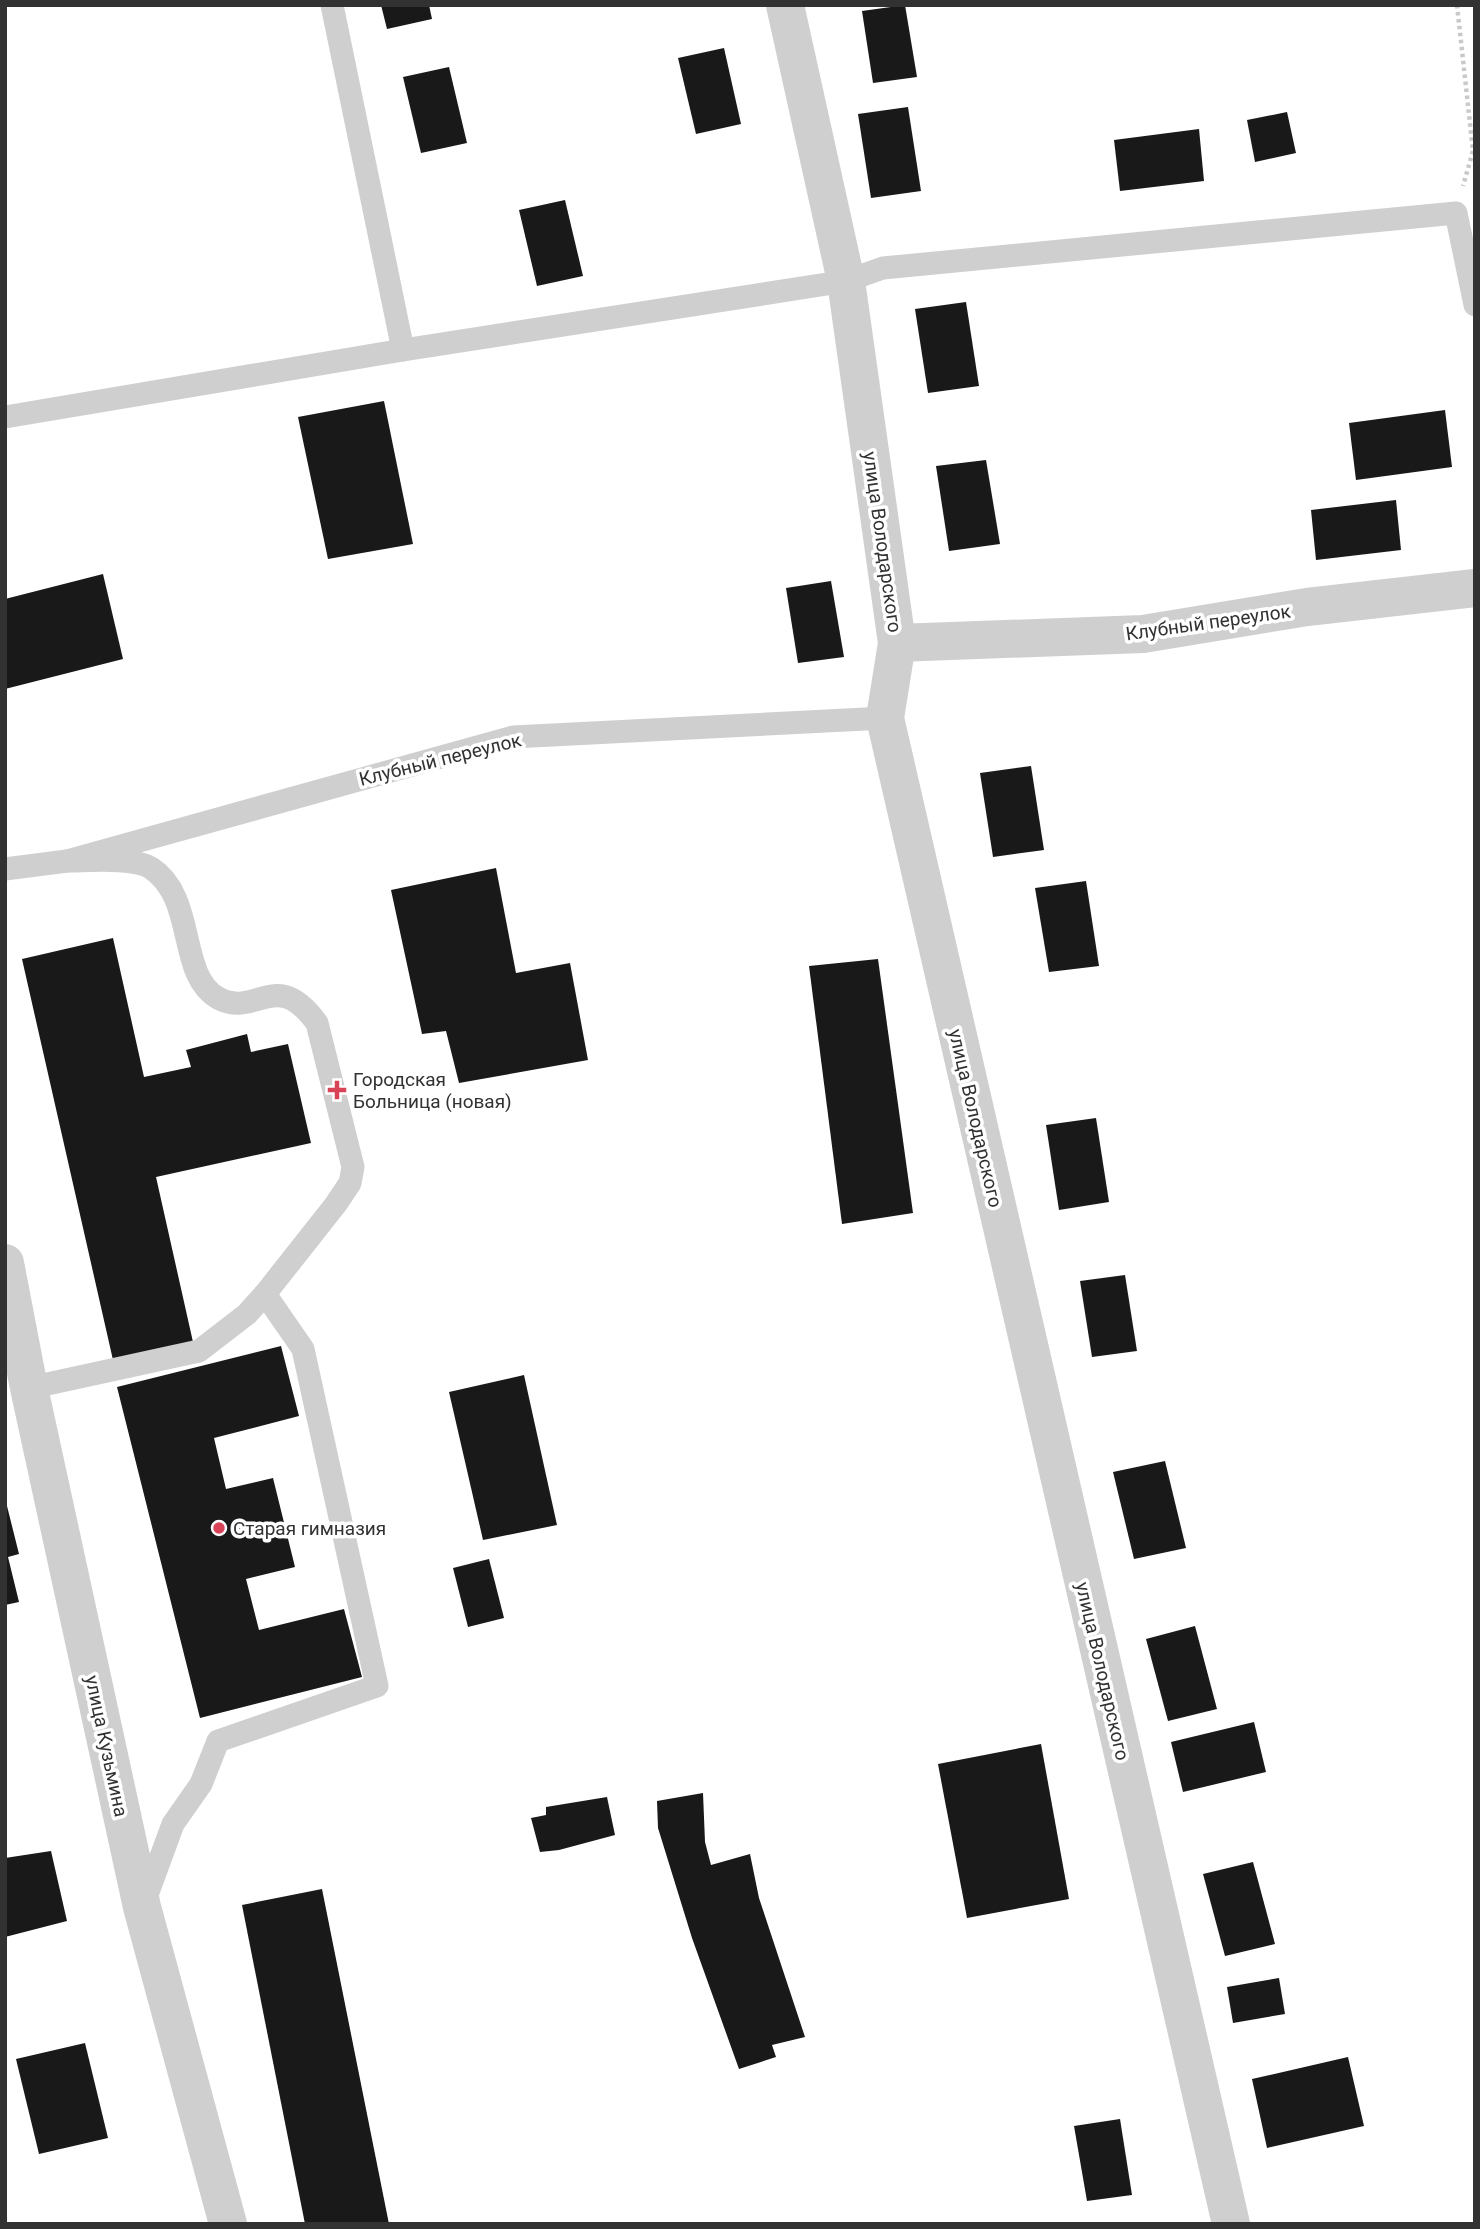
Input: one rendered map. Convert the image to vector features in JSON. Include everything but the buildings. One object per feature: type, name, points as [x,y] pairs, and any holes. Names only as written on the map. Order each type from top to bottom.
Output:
[{"type":"street","name":"улица Володарского","points":[[785,5],[846,281],[897,643],[885,718],[1231,2224]]},
{"type":"street","name":"Клубный переулок","points":[[897,643],[1143,634],[1307,607],[1475,588]]},
{"type":"street","name":"улица Кузьмина","points":[[5,1263],[29,1388],[142,1907],[228,2224]]},
{"type":"lane","points":[[332,5],[404,350]]},
{"type":"lane","points":[[5,417],[404,350],[846,281],[883,268],[1456,213],[1475,305]]},
{"type":"lane","name":"Клубный переулок","points":[[5,869],[66,861],[513,737],[885,718]]},
{"type":"lane","points":[[29,1388],[198,1351],[247,1314],[265,1294],[350,1184],[353,1167],[317,1023],[306,1008],[290,997],[276,994],[234,1003],[218,998],[202,985],[172,890],[151,868],[127,862],[66,861]]},
{"type":"lane","points":[[142,1907],[173,1825],[201,1784],[218,1741],[377,1686],[303,1349],[265,1294]]},
{"type":"path","points":[[1456,213],[1473,151],[1457,5]]},
{"type":"place","name":"Городская Больница (новая)","points":[[337,1090]]},
{"type":"place","name":"Старая гимназия","points":[[219,1528]]}]
